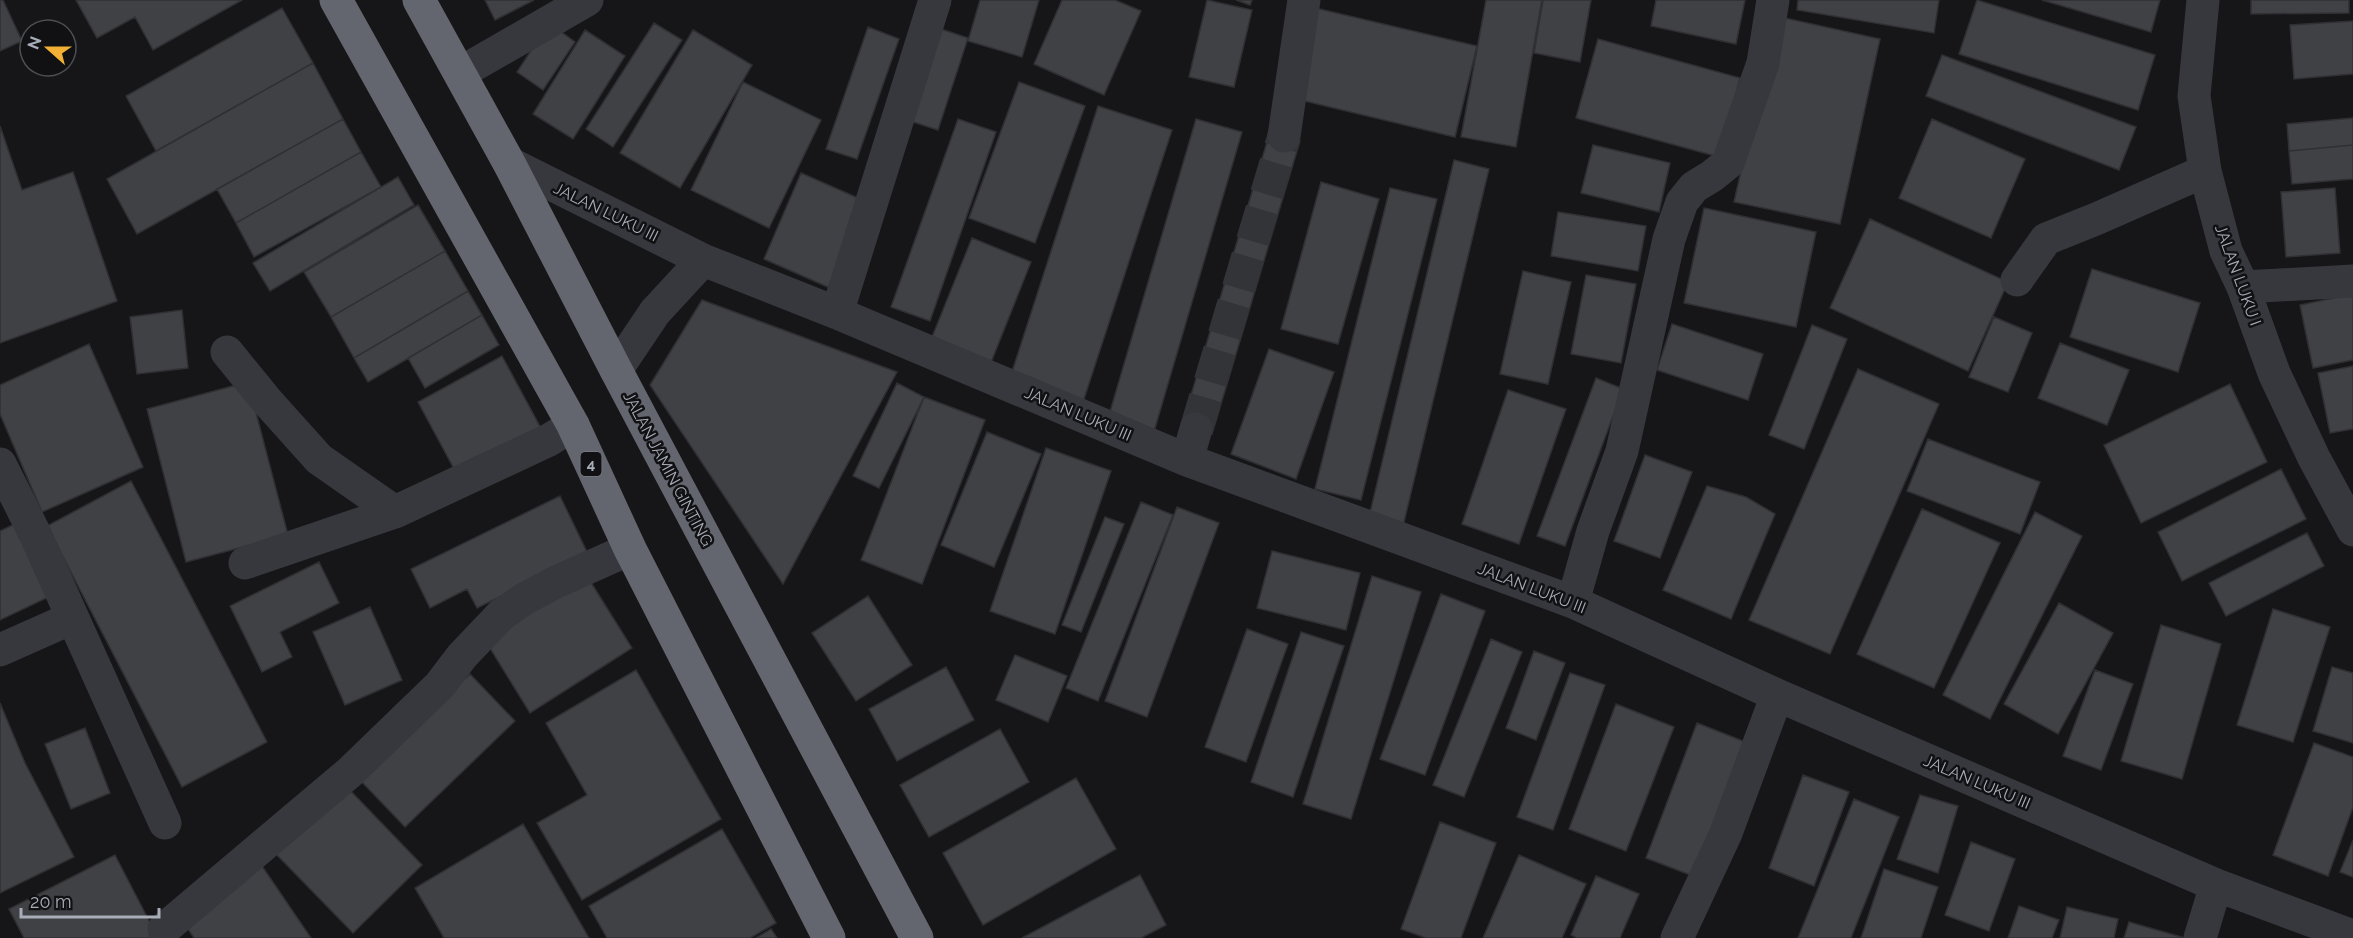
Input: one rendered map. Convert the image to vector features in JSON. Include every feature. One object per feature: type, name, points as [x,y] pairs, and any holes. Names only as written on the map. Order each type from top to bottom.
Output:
[{"type":"highway","name":"4","points":[[336,0],[573,425],[630,549],[829,938]]},
{"type":"highway","name":"JALAN JAMIN GINTING","points":[[419,0],[509,163],[917,938]]},
{"type":"street","points":[[460,73],[587,0]]},
{"type":"street","points":[[837,313],[935,0]]},
{"type":"street","points":[[1284,136],[1304,0]]},
{"type":"street","points":[[1573,602],[1593,531],[1622,451],[1669,239],[1682,202],[1694,187],[1728,163],[1763,63],[1773,0]]},
{"type":"street","name":"JALAN LUKU I","points":[[2203,0],[2194,96],[2205,171],[2226,251],[2243,287],[2274,373],[2314,458],[2353,530]]},
{"type":"street","name":"JALAN LUKU III","points":[[509,163],[703,260],[837,313],[1187,460],[1573,602],[1777,695],[2216,885],[2353,936]]},
{"type":"street","points":[[2017,280],[2046,239],[2205,171]]},
{"type":"street","points":[[616,370],[655,312],[703,260]]},
{"type":"street","points":[[2243,287],[2353,280]]},
{"type":"street","points":[[227,352],[266,400],[320,459],[395,512]]},
{"type":"street","points":[[245,563],[395,512],[549,440],[573,425]]},
{"type":"street","points":[[1187,460],[1196,429]]},
{"type":"street","points":[[0,464],[36,536],[165,824]]},
{"type":"street","points":[[164,929],[349,773],[440,685],[462,656],[501,615],[524,599],[556,582],[630,549]]},
{"type":"street","points":[[0,650],[72,618]]},
{"type":"street","points":[[1677,938],[1726,833],[1777,695]]},
{"type":"street","points":[[2200,938],[2216,885]]},
{"type":"building","points":[[0,0],[3,0],[18,32],[18,43],[0,51]]},
{"type":"building","points":[[76,0],[242,0],[153,50],[135,17],[97,38]]},
{"type":"building","points":[[485,0],[534,0],[495,20]]},
{"type":"building","points":[[980,0],[1039,0],[1022,57],[968,41]]},
{"type":"building","points":[[1062,0],[1115,0],[1141,11],[1104,95],[1034,64]]},
{"type":"building","points":[[1207,0],[1252,10],[1234,87],[1189,77]]},
{"type":"building","points":[[1236,0],[1252,0],[1250,5]]},
{"type":"building","points":[[1486,0],[1542,0],[1516,147],[1461,137]]},
{"type":"building","points":[[1543,0],[1591,0],[1580,62],[1534,53]]},
{"type":"building","points":[[1656,0],[1745,0],[1736,44],[1651,26]]},
{"type":"building","points":[[1798,0],[1939,0],[1934,33],[1797,10]]},
{"type":"building","points":[[1977,0],[2155,55],[2138,110],[1959,54]]},
{"type":"building","points":[[2042,0],[2160,0],[2151,32]]},
{"type":"building","points":[[2251,0],[2349,0],[2349,13],[2251,14]]},
{"type":"building","points":[[1311,7],[1477,46],[1455,137],[1292,98]]},
{"type":"building","points":[[282,8],[313,63],[156,151],[126,96]]},
{"type":"building","points":[[1776,16],[1880,39],[1840,224],[1734,202]]},
{"type":"building","points":[[2353,21],[2353,74],[2294,79],[2290,25]]},
{"type":"building","points":[[549,23],[575,42],[543,90],[517,72]]},
{"type":"building","points":[[654,23],[682,40],[613,147],[586,129]]},
{"type":"building","points":[[868,27],[899,39],[857,159],[826,149]]},
{"type":"building","points":[[935,27],[968,38],[938,130],[904,119]]},
{"type":"building","points":[[585,30],[625,56],[573,139],[533,114]]},
{"type":"building","points":[[693,30],[752,65],[680,188],[620,153]]},
{"type":"building","points":[[1598,39],[1740,78],[1719,157],[1576,118]]},
{"type":"building","points":[[1942,55],[2136,127],[2119,170],[1926,96]]},
{"type":"building","points":[[313,63],[343,119],[137,234],[107,179]]},
{"type":"building","points":[[743,82],[821,120],[769,228],[691,190]]},
{"type":"building","points":[[1019,82],[1085,106],[1035,243],[969,218]]},
{"type":"building","points":[[1098,106],[1172,130],[1083,402],[1010,378]]},
{"type":"building","points":[[2353,118],[2353,145],[2289,151],[2287,124]]},
{"type":"building","points":[[343,119],[361,152],[236,223],[217,189]]},
{"type":"building","points":[[958,119],[996,132],[930,321],[891,307]]},
{"type":"building","points":[[1196,119],[1242,132],[1153,435],[1107,422]]},
{"type":"building","points":[[1932,119],[2025,159],[1991,238],[1899,198]]},
{"type":"building","points":[[0,126],[22,190],[73,172],[117,301],[0,343]]},
{"type":"building","points":[[1270,132],[1300,141],[1212,434],[1182,425]]},
{"type":"building","points":[[1593,145],[1670,163],[1659,212],[1581,193]]},
{"type":"building","points":[[2353,145],[2353,179],[2292,184],[2289,151]]},
{"type":"building","points":[[361,152],[381,187],[254,257],[236,223]]},
{"type":"building","points":[[1454,160],[1489,169],[1403,526],[1369,517]]},
{"type":"building","points":[[801,173],[867,202],[830,288],[764,259]]},
{"type":"building","points":[[398,177],[414,205],[270,291],[253,263]]},
{"type":"building","points":[[1321,182],[1379,199],[1338,344],[1281,329]]},
{"type":"building","points":[[1390,188],[1437,199],[1361,500],[1315,489]]},
{"type":"building","points":[[2335,188],[2340,253],[2286,257],[2281,192]]},
{"type":"building","points":[[418,205],[445,251],[331,317],[304,272]]},
{"type":"building","points":[[1704,208],[1816,232],[1796,327],[1684,303]]},
{"type":"building","points":[[1558,212],[1646,226],[1638,271],[1551,256]]},
{"type":"building","points":[[1870,219],[2008,282],[1968,371],[1830,308]]},
{"type":"building","points":[[972,238],[1031,262],[988,370],[928,347]]},
{"type":"building","points":[[445,251],[468,291],[354,358],[331,317]]},
{"type":"building","points":[[2092,269],[2200,303],[2178,372],[2070,337]]},
{"type":"building","points":[[1523,271],[1571,282],[1548,384],[1500,374]]},
{"type":"building","points":[[1586,275],[1636,284],[1621,363],[1571,354]]},
{"type":"building","points":[[468,291],[482,315],[368,382],[354,358]]},
{"type":"building","points":[[2353,294],[2353,360],[2313,368],[2300,305]]},
{"type":"building","points":[[702,300],[897,372],[783,584],[650,385]]},
{"type":"building","points":[[182,310],[188,368],[137,374],[130,317]]},
{"type":"building","points":[[482,315],[499,345],[425,388],[408,358]]},
{"type":"building","points":[[1994,317],[2032,333],[2008,392],[1969,377]]},
{"type":"building","points":[[1672,324],[1763,354],[1748,400],[1657,370]]},
{"type":"building","points":[[1812,325],[1847,339],[1804,449],[1769,435]]},
{"type":"building","points":[[2060,343],[2129,370],[2107,425],[2038,398]]},
{"type":"building","points":[[89,344],[143,467],[42,512],[0,414],[0,385]]},
{"type":"building","points":[[1269,349],[1334,372],[1296,479],[1231,454]]},
{"type":"building","points":[[502,356],[543,432],[459,478],[418,402]]},
{"type":"building","points":[[2353,366],[2353,429],[2330,433],[2318,373]]},
{"type":"building","points":[[1858,369],[1939,404],[1830,654],[1749,620]]},
{"type":"building","points":[[1596,378],[1623,389],[1565,546],[1537,536]]},
{"type":"building","points":[[248,382],[288,535],[186,562],[147,409]]},
{"type":"building","points":[[897,383],[924,397],[879,488],[853,476]]},
{"type":"building","points":[[2230,384],[2267,462],[2141,523],[2104,445]]},
{"type":"building","points":[[1508,390],[1566,409],[1519,544],[1462,524]]},
{"type":"building","points":[[924,397],[985,420],[922,584],[861,560]]},
{"type":"building","points":[[987,432],[1041,454],[994,567],[941,545]]},
{"type":"building","points":[[1928,439],[2040,482],[2020,534],[1907,491]]},
{"type":"building","points":[[1046,448],[1111,471],[1055,634],[990,611]]},
{"type":"building","points":[[1645,455],[1692,472],[1660,558],[1614,541]]},
{"type":"building","points":[[2281,469],[2306,519],[2182,581],[2158,532]]},
{"type":"building","points":[[131,481],[267,742],[182,787],[47,526]]},
{"type":"building","points":[[1707,486],[1746,497],[1775,514],[1731,619],[1663,590]]},
{"type":"building","points":[[560,496],[588,554],[477,608],[467,589],[430,608],[411,569]]},
{"type":"building","points":[[1141,502],[1173,515],[1098,701],[1066,688]]},
{"type":"building","points":[[1177,507],[1219,523],[1147,717],[1105,701]]},
{"type":"building","points":[[1922,509],[2000,543],[1934,688],[1857,654]]},
{"type":"building","points":[[2035,512],[2082,536],[1990,719],[1943,695]]},
{"type":"building","points":[[1105,517],[1124,524],[1081,632],[1062,625]]},
{"type":"building","points":[[23,520],[57,593],[0,620],[0,531]]},
{"type":"building","points":[[2307,533],[2324,566],[2226,616],[2209,583]]},
{"type":"building","points":[[1272,551],[1360,573],[1346,630],[1257,608]]},
{"type":"building","points":[[319,562],[339,603],[280,632],[292,657],[262,672],[230,606]]},
{"type":"building","points":[[587,576],[632,648],[530,713],[485,640]]},
{"type":"building","points":[[1372,576],[1421,592],[1351,819],[1303,804]]},
{"type":"building","points":[[1441,594],[1485,611],[1425,775],[1380,759]]},
{"type":"building","points":[[868,596],[912,665],[856,701],[812,633]]},
{"type":"building","points":[[2059,603],[2113,633],[2058,734],[2004,704]]},
{"type":"building","points":[[370,607],[402,680],[345,705],[313,632]]},
{"type":"building","points":[[2273,609],[2330,627],[2293,742],[2237,725]]},
{"type":"building","points":[[2161,625],[2221,644],[2182,779],[2121,761]]},
{"type":"building","points":[[1247,629],[1288,644],[1246,762],[1205,747]]},
{"type":"building","points":[[1301,632],[1344,646],[1293,797],[1251,782]]},
{"type":"building","points":[[1491,639],[1522,652],[1464,797],[1433,785]]},
{"type":"building","points":[[1534,651],[1565,663],[1536,740],[1506,728]]},
{"type":"building","points":[[1015,655],[1067,676],[1048,722],[996,700]]},
{"type":"building","points":[[946,667],[974,720],[897,761],[869,709]]},
{"type":"building","points":[[2332,667],[2353,673],[2353,743],[2313,731]]},
{"type":"building","points":[[636,670],[721,819],[582,900],[537,823],[587,795],[546,723]]},
{"type":"building","points":[[2095,670],[2133,684],[2101,770],[2063,756]]},
{"type":"building","points":[[1570,673],[1605,685],[1553,830],[1517,817]]},
{"type":"building","points":[[470,674],[515,721],[405,827],[360,780]]},
{"type":"building","points":[[0,703],[25,763],[74,857],[0,893]]},
{"type":"building","points":[[1616,704],[1674,727],[1626,851],[1569,829]]},
{"type":"building","points":[[1697,723],[1753,745],[1701,879],[1646,858]]},
{"type":"building","points":[[85,728],[110,793],[71,809],[45,744]]},
{"type":"building","points":[[1000,729],[1029,782],[929,837],[900,785]]},
{"type":"building","points":[[2314,743],[2353,757],[2353,807],[2328,876],[2273,855]]},
{"type":"building","points":[[1803,775],[1849,792],[1814,886],[1769,868]]},
{"type":"building","points":[[1076,778],[1116,849],[983,925],[943,853]]},
{"type":"building","points":[[344,784],[422,865],[353,933],[274,852]]},
{"type":"building","points":[[1920,795],[1958,806],[1938,873],[1897,859]]},
{"type":"building","points":[[1854,799],[1899,817],[1851,938],[1798,938]]},
{"type":"building","points":[[1440,822],[1496,843],[1461,938],[1426,938],[1401,929]]},
{"type":"building","points":[[523,824],[589,938],[444,938],[415,888]]},
{"type":"building","points":[[722,829],[776,923],[750,938],[607,938],[589,906]]},
{"type":"building","points":[[2353,840],[2353,877],[2340,872]]},
{"type":"building","points":[[1971,842],[2015,859],[1989,931],[1945,915]]},
{"type":"building","points":[[115,855],[158,938],[24,938],[9,909]]},
{"type":"building","points":[[1519,855],[1586,884],[1562,938],[1483,938]]},
{"type":"building","points":[[262,866],[311,938],[194,938],[182,920]]},
{"type":"building","points":[[1884,869],[1938,887],[1921,938],[1861,938]]},
{"type":"building","points":[[1140,875],[1166,925],[1141,938],[1022,938]]},
{"type":"building","points":[[1596,876],[1639,894],[1620,938],[1577,938],[1571,935]]},
{"type":"building","points":[[2019,906],[2059,920],[2052,938],[2008,938]]},
{"type":"building","points":[[2067,907],[2118,919],[2114,938],[2060,938]]},
{"type":"building","points":[[2129,922],[2185,938],[2124,938]]},
{"type":"building","points":[[771,929],[777,938],[756,938]]},
{"type":"tunnel","points":[[1196,429],[1284,136]]}]
